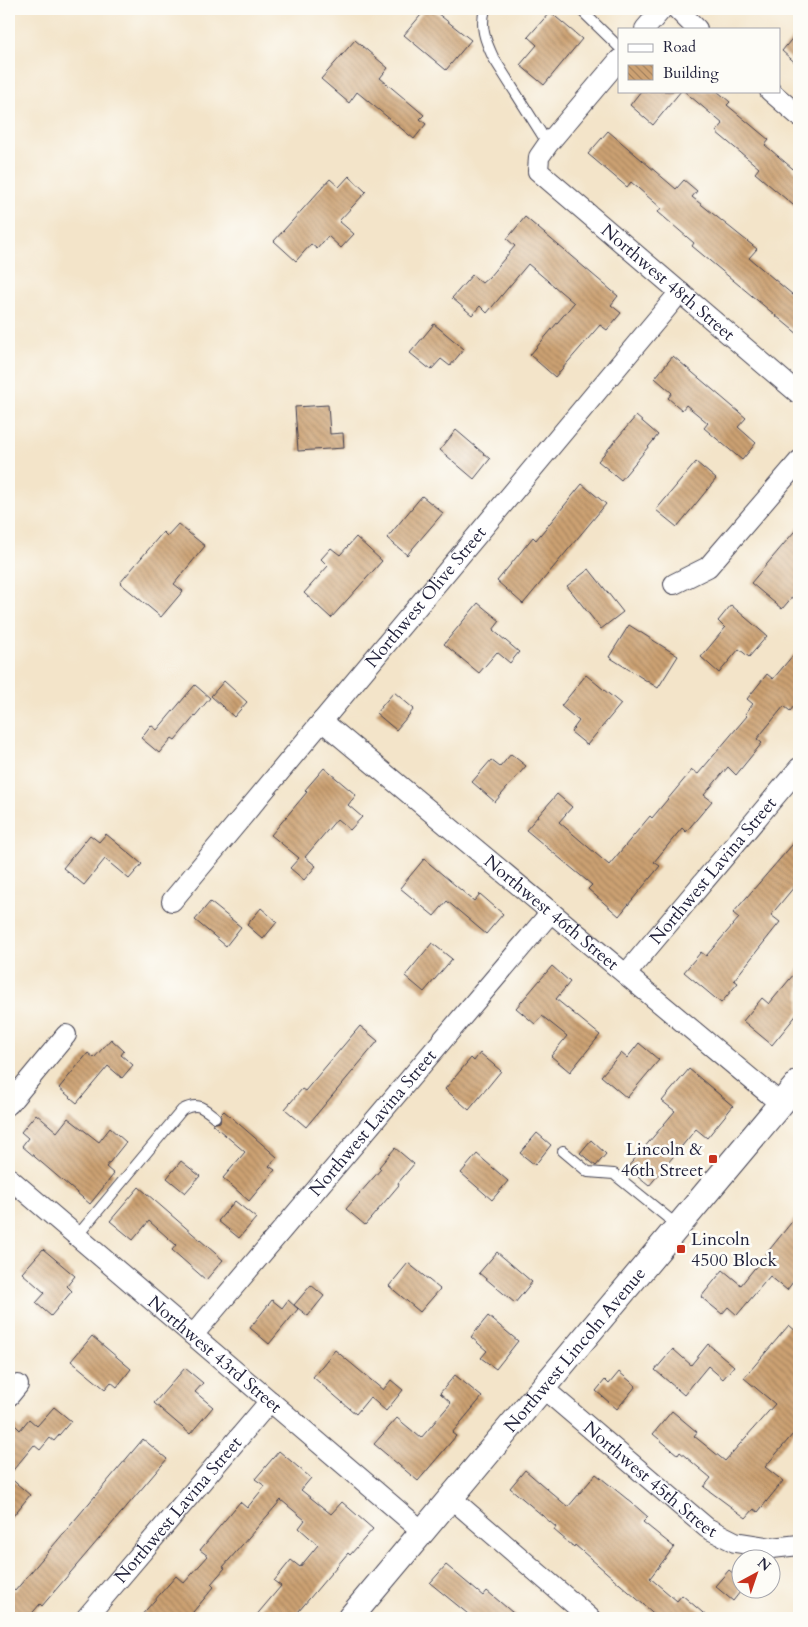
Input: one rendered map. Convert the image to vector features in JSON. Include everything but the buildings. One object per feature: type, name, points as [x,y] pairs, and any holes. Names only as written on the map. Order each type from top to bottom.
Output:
[{"type":"street","points":[[646,28],[662,9]]},
{"type":"street","points":[[677,9],[680,14],[697,28]]},
{"type":"street","points":[[548,144],[618,61]]},
{"type":"street","points":[[771,92],[799,116]]},
{"type":"street","name":"Northwest 48th Street","points":[[548,144],[539,157],[538,171],[799,394]]},
{"type":"street","name":"Northwest Olive Street","points":[[172,901],[680,292]]},
{"type":"street","points":[[674,584],[708,567],[799,461]]},
{"type":"street","name":"Northwest 46th Street","points":[[322,721],[781,1104]]},
{"type":"street","name":"Northwest Lavina Street","points":[[626,974],[799,768]]},
{"type":"street","name":"Northwest Lavina Street","points":[[192,1335],[551,912]]},
{"type":"street","points":[[9,1104],[66,1035]]},
{"type":"street","name":"Northwest Lincoln Avenue","points":[[350,1618],[799,1082]]},
{"type":"street","name":"Northwest 43rd Street","points":[[9,1178],[422,1531]]},
{"type":"street","name":"Northwest 45th Street","points":[[543,1388],[707,1528],[735,1542],[772,1548],[799,1544]]},
{"type":"street","name":"Northwest Lavina Street","points":[[86,1618],[270,1401]]},
{"type":"street","points":[[450,1497],[590,1618]]},
{"type":"lane","points":[[485,9],[482,18],[482,28],[493,57],[548,144]]},
{"type":"lane","points":[[580,9],[618,46]]},
{"type":"lane","points":[[77,1236],[182,1110],[198,1105],[215,1117]]},
{"type":"lane","points":[[563,1151],[588,1172],[614,1174],[678,1227]]},
{"type":"place","name":"Lincoln & 46th Street","points":[[713,1159]]},
{"type":"place","name":"Lincoln 4500 Block","points":[[681,1249]]}]
